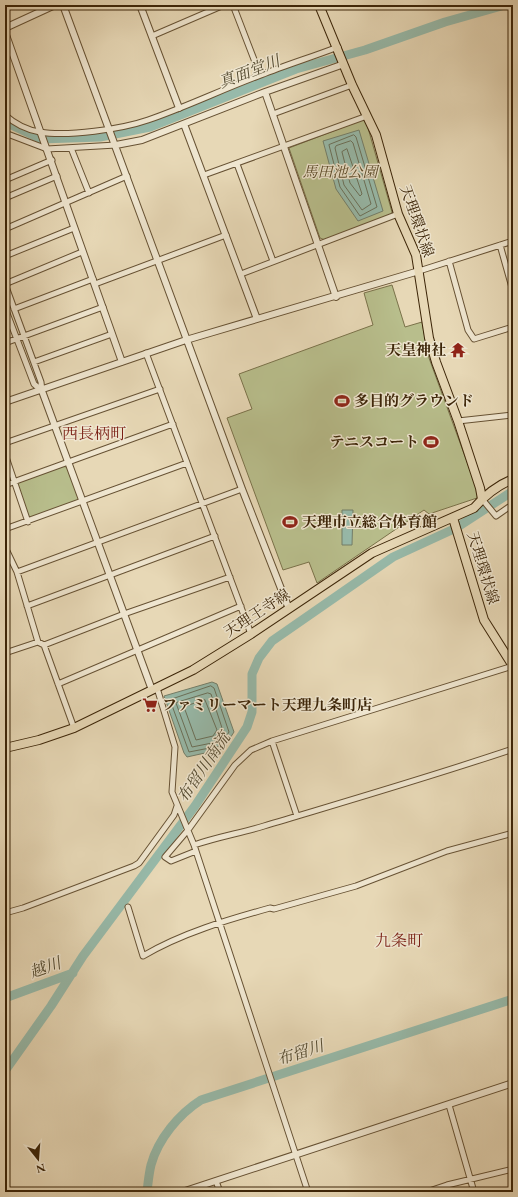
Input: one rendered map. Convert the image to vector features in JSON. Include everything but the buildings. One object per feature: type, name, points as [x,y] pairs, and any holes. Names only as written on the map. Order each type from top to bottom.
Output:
[{"type":"main road","name":"天理環状線","points":[[319,5],[344,62],[352,85],[376,135],[398,214],[416,255],[429,338],[436,362],[458,421],[483,500]]},
{"type":"main road","name":"天理王寺線","points":[[5,748],[39,740],[74,728],[193,670],[251,634],[372,553],[454,520],[474,508],[503,483],[513,479]]},
{"type":"main road","name":"天理環状線","points":[[454,520],[484,620],[513,666]]},
{"type":"street","points":[[5,28],[55,5]]},
{"type":"street","points":[[63,5],[159,261],[186,340],[289,609]]},
{"type":"street","points":[[140,5],[178,108]]},
{"type":"street","points":[[152,36],[224,5]]},
{"type":"street","points":[[233,5],[260,75]]},
{"type":"street","points":[[5,32],[52,160],[82,252],[122,362]]},
{"type":"street","points":[[5,115],[14,122],[42,133],[75,133],[109,129],[148,120],[224,91],[260,75],[339,50]]},
{"type":"street","points":[[5,133],[28,143],[47,148],[71,148],[142,140],[344,62]]},
{"type":"street","points":[[273,114],[352,85]]},
{"type":"street","points":[[265,92],[336,297]]},
{"type":"street","points":[[204,176],[367,116]]},
{"type":"street","points":[[184,124],[257,319]]},
{"type":"street","points":[[71,148],[89,193]]},
{"type":"street","points":[[5,180],[52,160]]},
{"type":"street","points":[[237,164],[273,261]]},
{"type":"street","points":[[5,198],[57,176]]},
{"type":"street","points":[[5,229],[127,176]]},
{"type":"street","points":[[240,274],[398,214]]},
{"type":"street","points":[[5,256],[74,228]]},
{"type":"street","points":[[14,309],[159,261],[226,235]]},
{"type":"street","points":[[5,402],[186,340],[336,297],[513,241]]},
{"type":"street","points":[[500,245],[513,291]]},
{"type":"street","points":[[82,252],[5,284],[25,336],[67,462],[138,651],[174,741],[175,754],[172,775],[172,792],[194,845],[308,1192]]},
{"type":"street","points":[[449,261],[468,330],[474,339],[513,327]]},
{"type":"street","points":[[5,343],[103,307]]},
{"type":"street","points":[[5,308],[34,384],[42,390]]},
{"type":"street","points":[[34,362],[112,334]]},
{"type":"street","points":[[146,353],[251,634]]},
{"type":"street","points":[[5,443],[160,389]]},
{"type":"street","points":[[458,421],[513,415]]},
{"type":"street","points":[[5,485],[172,424]]},
{"type":"street","points":[[5,454],[28,522]]},
{"type":"street","points":[[5,529],[28,522],[187,463]]},
{"type":"street","points":[[16,572],[242,489]]},
{"type":"street","points":[[483,500],[496,515],[509,507],[513,509]]},
{"type":"street","points":[[27,606],[214,536]]},
{"type":"street","points":[[5,547],[16,572],[38,642]]},
{"type":"street","points":[[44,645],[124,614],[230,577]]},
{"type":"street","points":[[58,684],[241,606]]},
{"type":"street","points":[[5,653],[38,642],[44,645],[74,728]]},
{"type":"street","points":[[196,851],[171,861],[165,857],[235,765],[251,750],[272,741],[513,666]]},
{"type":"street","points":[[272,741],[297,816]]},
{"type":"street","points":[[194,845],[424,779],[513,749]]},
{"type":"street","points":[[5,913],[23,908],[139,863],[178,808]]},
{"type":"street","points":[[128,907],[143,956],[159,946],[219,923],[270,908],[274,910],[356,886],[447,851],[513,833]]},
{"type":"street","points":[[182,1192],[296,1156],[513,1083]]},
{"type":"street","points":[[449,1105],[474,1192]]},
{"type":"street","points":[[426,1192],[513,1169]]},
{"type":"street","points":[[216,1181],[220,1192]]},
{"type":"green space","name":"馬田池公園","points":[[362,120],[366,121],[392,212],[391,215],[325,240],[320,238],[289,148]]},
{"type":"green space","points":[[392,285],[405,327],[422,322],[429,358],[478,492],[477,498],[429,514],[424,510],[317,583],[309,562],[283,570],[227,418],[252,409],[239,374],[373,325],[364,293]]},
{"type":"green space","points":[[60,466],[67,467],[80,502],[29,518],[17,486],[18,481]]},
{"type":"water","points":[[359,130],[383,211],[358,221],[336,189],[323,141]]},
{"type":"water","points":[[342,510],[353,510],[352,545],[342,545]]},
{"type":"water","points":[[212,682],[217,684],[234,732],[223,749],[187,757],[184,753],[164,696]]},
{"type":"waterway","name":"真面堂川","points":[[5,122],[41,139],[100,137],[150,127],[296,69],[365,50],[445,22],[505,5]]},
{"type":"waterway","name":"布留川南流","points":[[5,1071],[51,1006],[83,956],[195,806],[247,727],[252,712],[252,674],[259,658],[272,641],[393,557],[456,528],[513,491]]},
{"type":"waterway","name":"越川","points":[[5,998],[73,973]]},
{"type":"waterway","name":"布留川","points":[[147,1192],[154,1155],[164,1137],[177,1120],[201,1100],[513,999]]},
{"type":"place","name":"天皇神社","points":[[458,350]]},
{"type":"place","name":"多目的グラウンド","points":[[342,401]]},
{"type":"place","name":"テニスコート","points":[[431,442]]},
{"type":"place","name":"天理市立総合体育館","points":[[290,522]]},
{"type":"place","name":"ファミリーマート天理九条町店","points":[[150,705]]},
{"type":"district","name":"西長柄町","points":[[94,433]]},
{"type":"district","name":"九条町","points":[[399,940]]}]
